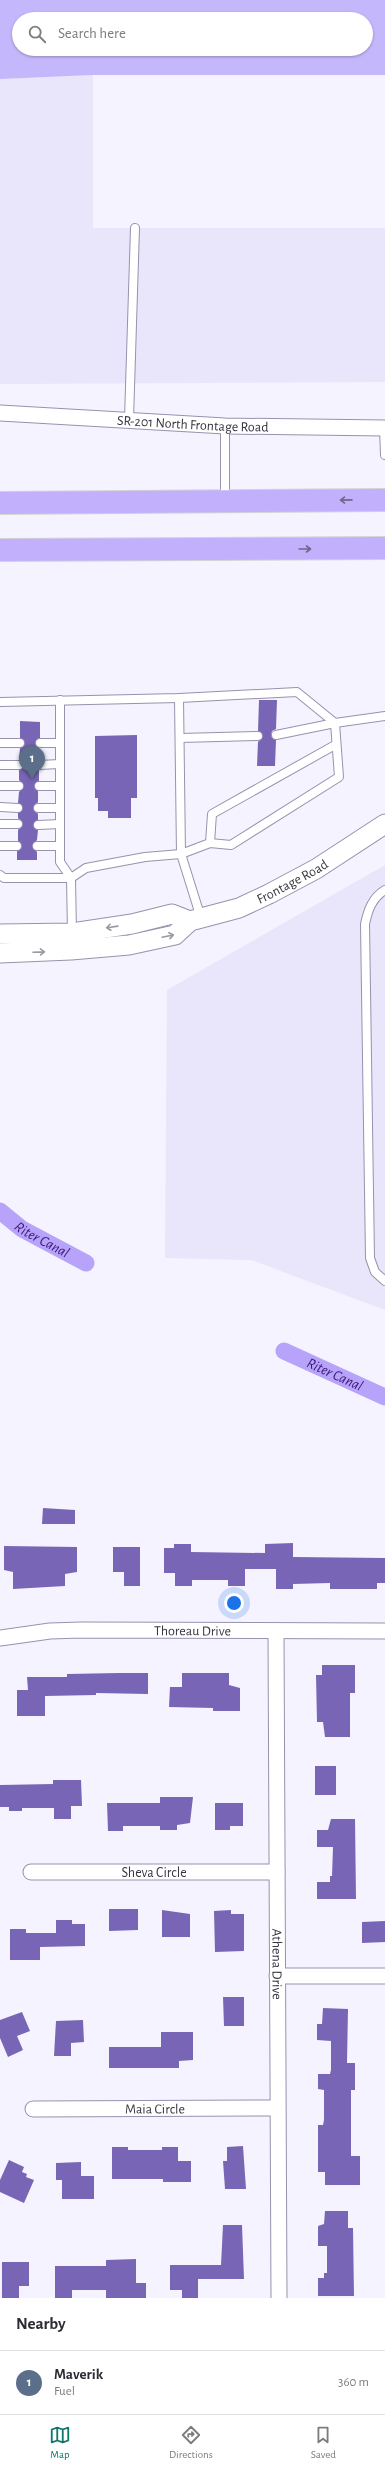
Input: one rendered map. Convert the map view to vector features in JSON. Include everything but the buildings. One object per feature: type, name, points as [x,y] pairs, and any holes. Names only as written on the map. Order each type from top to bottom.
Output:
[{"type":"highway","points":[[0,490],[152,490],[215,502]]},
{"type":"highway","points":[[0,503],[385,500]]},
{"type":"highway","points":[[0,550],[385,548]]},
{"type":"highway","points":[[0,563],[203,561],[253,555],[278,549]]},
{"type":"street","name":"SR-201 North Frontage Road","points":[[0,413],[225,426],[385,428]]},
{"type":"street","name":"Frontage Road","points":[[0,953],[71,950],[129,945],[175,935],[196,919],[239,908],[269,894],[316,869],[385,824]]},
{"type":"street","points":[[0,934],[72,933],[132,924],[172,914],[196,919]]},
{"type":"street","name":"Thoreau Drive","points":[[0,1638],[50,1631],[81,1630],[385,1631]]},
{"type":"street","name":"Athena Drive","points":[[276,1631],[279,2298]]},
{"type":"street","name":"Sheva Circle","points":[[30,1872],[277,1872]]},
{"type":"street","points":[[277,1976],[385,1976]]},
{"type":"street","name":"Maia Circle","points":[[33,2109],[277,2108]]},
{"type":"lane","points":[[129,420],[135,228]]},
{"type":"lane","points":[[215,502],[225,426]]},
{"type":"lane","points":[[385,428],[385,455]]},
{"type":"lane","points":[[0,702],[179,698],[297,692],[335,723]]},
{"type":"lane","points":[[179,698],[181,854],[196,919]]},
{"type":"lane","points":[[60,700],[60,862],[71,878],[72,933]]},
{"type":"lane","points":[[276,735],[335,723],[385,716]]},
{"type":"lane","points":[[0,875],[4,878],[71,878],[86,868],[145,857],[181,854],[210,843],[231,845],[338,777],[335,723]]},
{"type":"lane","points":[[180,738],[258,736]]},
{"type":"lane","points":[[0,743],[20,743]]},
{"type":"lane","points":[[40,743],[60,743]]},
{"type":"lane","points":[[210,843],[212,814],[335,744]]},
{"type":"lane","points":[[39,765],[60,764]]},
{"type":"lane","points":[[0,765],[19,765]]},
{"type":"lane","points":[[0,786],[19,786]]},
{"type":"lane","points":[[39,786],[60,786]]},
{"type":"lane","points":[[0,808],[18,808]]},
{"type":"lane","points":[[38,808],[60,808]]},
{"type":"lane","points":[[0,824],[18,824]]},
{"type":"lane","points":[[38,825],[60,824]]},
{"type":"lane","points":[[0,846],[18,846]]},
{"type":"lane","points":[[37,846],[60,846]]},
{"type":"lane","points":[[385,890],[378,894],[368,909],[365,924],[370,1258],[375,1272],[385,1281]]},
{"type":"shaded area","points":[[0,0],[385,0],[385,75],[93,75],[0,79]]},
{"type":"shaded area","points":[[93,75],[93,228],[385,228],[385,382],[0,384],[0,79]]},
{"type":"shaded area","points":[[385,865],[385,1310],[251,1260],[165,1258],[167,990]]},
{"type":"waterway","name":"Riter Canal","points":[[0,1211],[22,1229],[86,1263]]},
{"type":"waterway","name":"Riter Canal","points":[[284,1351],[385,1397]]},
{"type":"place","name":"Maverik","points":[[32,779]]}]
